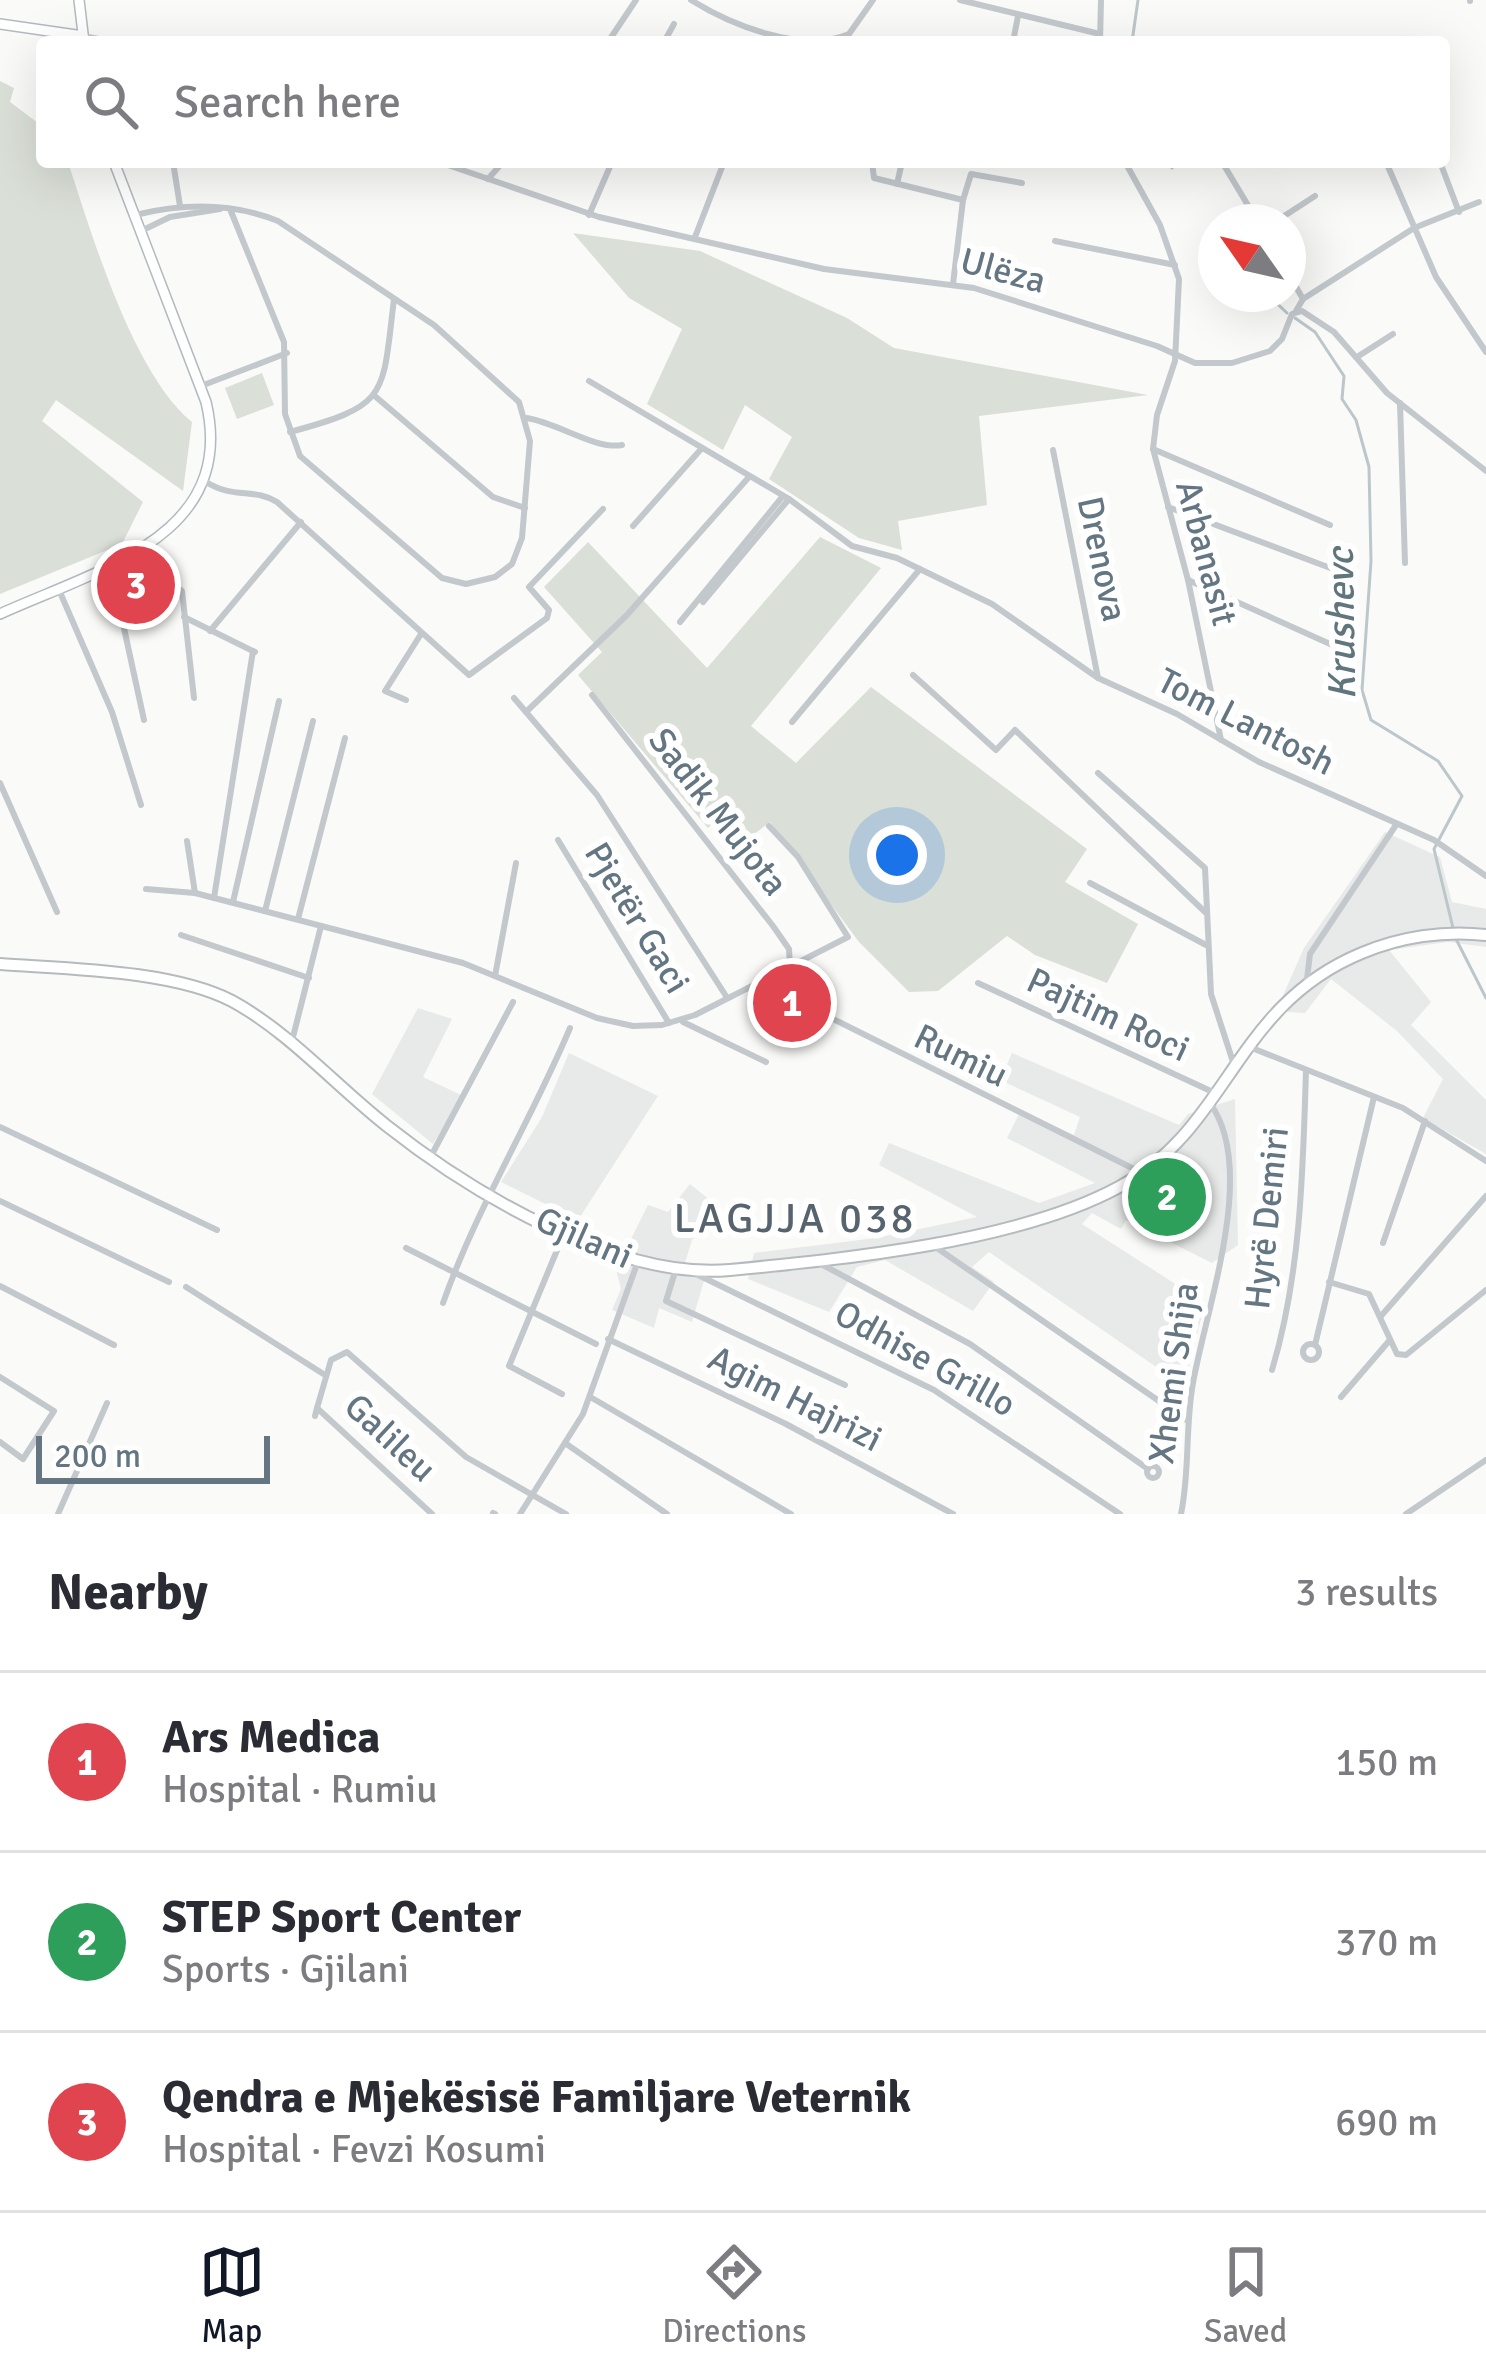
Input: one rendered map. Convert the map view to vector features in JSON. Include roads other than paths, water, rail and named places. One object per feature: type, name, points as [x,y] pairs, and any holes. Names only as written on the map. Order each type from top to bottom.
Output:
[{"type":"main road","name":"Gjilani","points":[[0,964],[207,991],[234,1002],[430,1158],[488,1195],[637,1264],[692,1272],[930,1243],[1072,1206],[1141,1173],[1178,1142],[1247,1046],[1306,979],[1382,944],[1448,933],[1486,935]]},
{"type":"street","points":[[79,0],[83,36]]},
{"type":"street","points":[[612,36],[635,0]]},
{"type":"street","points":[[691,0],[752,29],[801,36]]},
{"type":"street","points":[[838,36],[849,34],[873,0]]},
{"type":"street","points":[[960,0],[1093,36]]},
{"type":"street","points":[[1100,36],[1101,0]]},
{"type":"street","points":[[1014,36],[1019,15]]},
{"type":"street","points":[[0,24],[66,36]]},
{"type":"street","points":[[667,36],[674,24]]},
{"type":"street","points":[[0,614],[134,553],[185,513],[206,482],[213,441],[201,386],[116,168]]},
{"type":"street","points":[[174,168],[181,210]]},
{"type":"street","name":"Ulëza","points":[[456,168],[590,215],[824,269],[952,284],[1211,365],[1253,358],[1280,344],[1292,314]]},
{"type":"street","points":[[488,179],[498,168]]},
{"type":"street","points":[[590,215],[610,168]]},
{"type":"street","points":[[694,237],[722,168]]},
{"type":"street","points":[[872,168],[871,176],[963,200]]},
{"type":"street","points":[[897,184],[901,168]]},
{"type":"street","name":"Arbanasit","points":[[1128,168],[1176,265],[1175,354],[1153,449],[1188,580],[1221,741]]},
{"type":"street","points":[[1224,168],[1247,204]]},
{"type":"street","points":[[1389,168],[1436,277],[1486,352]]},
{"type":"street","points":[[1442,168],[1460,212]]},
{"type":"street","points":[[952,284],[971,174],[1022,183]]},
{"type":"street","points":[[1303,204],[1316,196]]},
{"type":"street","points":[[1306,298],[1414,228],[1479,202]]},
{"type":"street","points":[[132,216],[228,209],[289,226],[394,297],[498,377],[527,418],[525,508],[512,564],[485,581],[450,581],[307,464],[285,414],[287,353],[228,209]]},
{"type":"street","points":[[138,232],[181,210]]},
{"type":"street","points":[[1055,241],[1176,265]]},
{"type":"street","points":[[290,432],[352,414],[375,396],[388,367],[394,297]]},
{"type":"street","points":[[1292,314],[1324,324],[1400,403],[1486,470]]},
{"type":"street","points":[[1357,357],[1393,334]]},
{"type":"street","points":[[201,386],[287,353]]},
{"type":"street","name":"Tom Lantosh","points":[[589,381],[786,497],[852,546],[920,569],[1013,616],[1098,679],[1444,845],[1486,876]]},
{"type":"street","points":[[375,396],[494,497],[525,508]]},
{"type":"street","points":[[1400,403],[1406,563]]},
{"type":"street","points":[[527,418],[572,430],[605,447],[622,445]]},
{"type":"street","points":[[632,526],[702,448]]},
{"type":"street","name":"Arbanasit","points":[[1153,449],[1330,525]]},
{"type":"street","name":"Drenova","points":[[1053,450],[1098,679]]},
{"type":"street","points":[[526,712],[626,616],[749,477]]},
{"type":"street","points":[[206,482],[233,496],[270,497],[465,674],[479,670],[549,615],[529,587],[603,509]]},
{"type":"street","points":[[703,602],[786,497]]},
{"type":"street","points":[[680,622],[786,497]]},
{"type":"street","points":[[1168,507],[1295,560],[1333,569]]},
{"type":"street","points":[[210,631],[301,522]]},
{"type":"street","points":[[134,553],[178,586],[194,698]]},
{"type":"street","points":[[104,568],[120,610],[144,720]]},
{"type":"street","points":[[792,722],[920,569]]},
{"type":"street","points":[[1188,580],[1339,648]]},
{"type":"street","points":[[58,588],[112,712],[141,805]]},
{"type":"street","points":[[184,617],[254,651],[214,898]]},
{"type":"street","points":[[406,700],[385,691],[421,634]]},
{"type":"street","points":[[913,675],[997,750],[1015,730],[1204,912]]},
{"type":"street","name":"Sadik Mujota","points":[[592,695],[789,949],[790,966],[848,937],[797,857],[769,826]]},
{"type":"street","points":[[514,698],[616,823],[721,982],[724,1000]]},
{"type":"street","points":[[233,902],[279,701]]},
{"type":"street","points":[[265,911],[313,721]]},
{"type":"street","points":[[298,919],[345,738]]},
{"type":"street","points":[[1098,773],[1202,863],[1208,882],[1204,912],[1211,994],[1234,1066]]},
{"type":"street","points":[[0,783],[57,912]]},
{"type":"street","points":[[1306,979],[1310,954],[1396,825]]},
{"type":"street","points":[[187,841],[195,893]]},
{"type":"street","name":"Pjetër Gaci","points":[[558,841],[668,1024]]},
{"type":"street","points":[[495,976],[516,863]]},
{"type":"street","points":[[1090,883],[1206,945]]},
{"type":"street","points":[[146,889],[195,893],[298,919],[495,976],[597,1018],[632,1026],[680,1020],[790,966]]},
{"type":"street","points":[[291,1045],[321,926]]},
{"type":"street","points":[[181,935],[309,978]]},
{"type":"street","name":"Rumiu","points":[[759,982],[1141,1173]]},
{"type":"street","name":"Pajtim Roci","points":[[978,983],[1212,1097]]},
{"type":"street","points":[[430,1158],[514,1003]]},
{"type":"street","points":[[680,1020],[766,1062]]},
{"type":"street","points":[[443,1303],[488,1195],[537,1105],[570,1028]]},
{"type":"street","points":[[1247,1046],[1425,1121],[1486,1161]]},
{"type":"street","name":"Hyrë Demiri","points":[[1272,1370],[1283,1328],[1299,1210],[1306,1070]]},
{"type":"street","name":"Xhemi Shija","points":[[1181,1514],[1188,1421],[1221,1248],[1230,1150],[1212,1097]]},
{"type":"street","points":[[1315,1345],[1374,1097]]},
{"type":"street","points":[[1383,1243],[1425,1121]]},
{"type":"street","points":[[0,1127],[217,1230]]},
{"type":"street","points":[[1381,1316],[1486,1196]]},
{"type":"street","points":[[0,1201],[170,1282]]},
{"type":"street","points":[[562,1394],[509,1366],[565,1231]]},
{"type":"street","points":[[930,1243],[1188,1421]]},
{"type":"street","points":[[406,1248],[596,1344]]},
{"type":"street","points":[[812,1259],[970,1344],[1148,1469]]},
{"type":"street","points":[[520,1514],[591,1397],[637,1264]]},
{"type":"street","points":[[675,1272],[666,1301],[845,1385]]},
{"type":"street","name":"Odhise Grillo","points":[[692,1272],[934,1390],[1120,1514]]},
{"type":"street","points":[[1329,1282],[1364,1290],[1397,1354],[1406,1355],[1486,1290]]},
{"type":"street","points":[[0,1286],[115,1345]]},
{"type":"street","points":[[186,1287],[325,1375],[334,1354],[347,1352],[466,1457],[566,1514]]},
{"type":"street","name":"Agim Hajrizi","points":[[608,1339],[803,1433],[953,1514]]},
{"type":"street","points":[[1341,1396],[1389,1341]]},
{"type":"street","name":"Galileu","points":[[325,1375],[316,1412],[432,1514]]},
{"type":"street","points":[[0,1377],[54,1411],[22,1459],[0,1442]]},
{"type":"street","points":[[591,1397],[791,1514]]},
{"type":"street","points":[[58,1514],[107,1403]]},
{"type":"street","points":[[565,1443],[667,1514]]},
{"type":"street","points":[[1406,1514],[1486,1460]]},
{"type":"waterway","name":"Krushevc","points":[[1133,36],[1138,0]]},
{"type":"waterway","name":"Krushevc","points":[[1295,318],[1315,332],[1344,376],[1342,399],[1356,420],[1369,467],[1371,561],[1362,690],[1371,720],[1438,761],[1462,796],[1434,849],[1453,928]]},
{"type":"waterway","name":"Krushevc","points":[[1455,937],[1486,998]]},
{"type":"place","name":"Qendra e Mjekësisë Familjare Veternik","points":[[136,585]]},
{"type":"place","name":"Ars Medica","points":[[792,1003]]},
{"type":"place","name":"STEP Sport Center","points":[[1167,1197]]},
{"type":"district","name":"LAGJJA 038","points":[[795,1218]]}]
